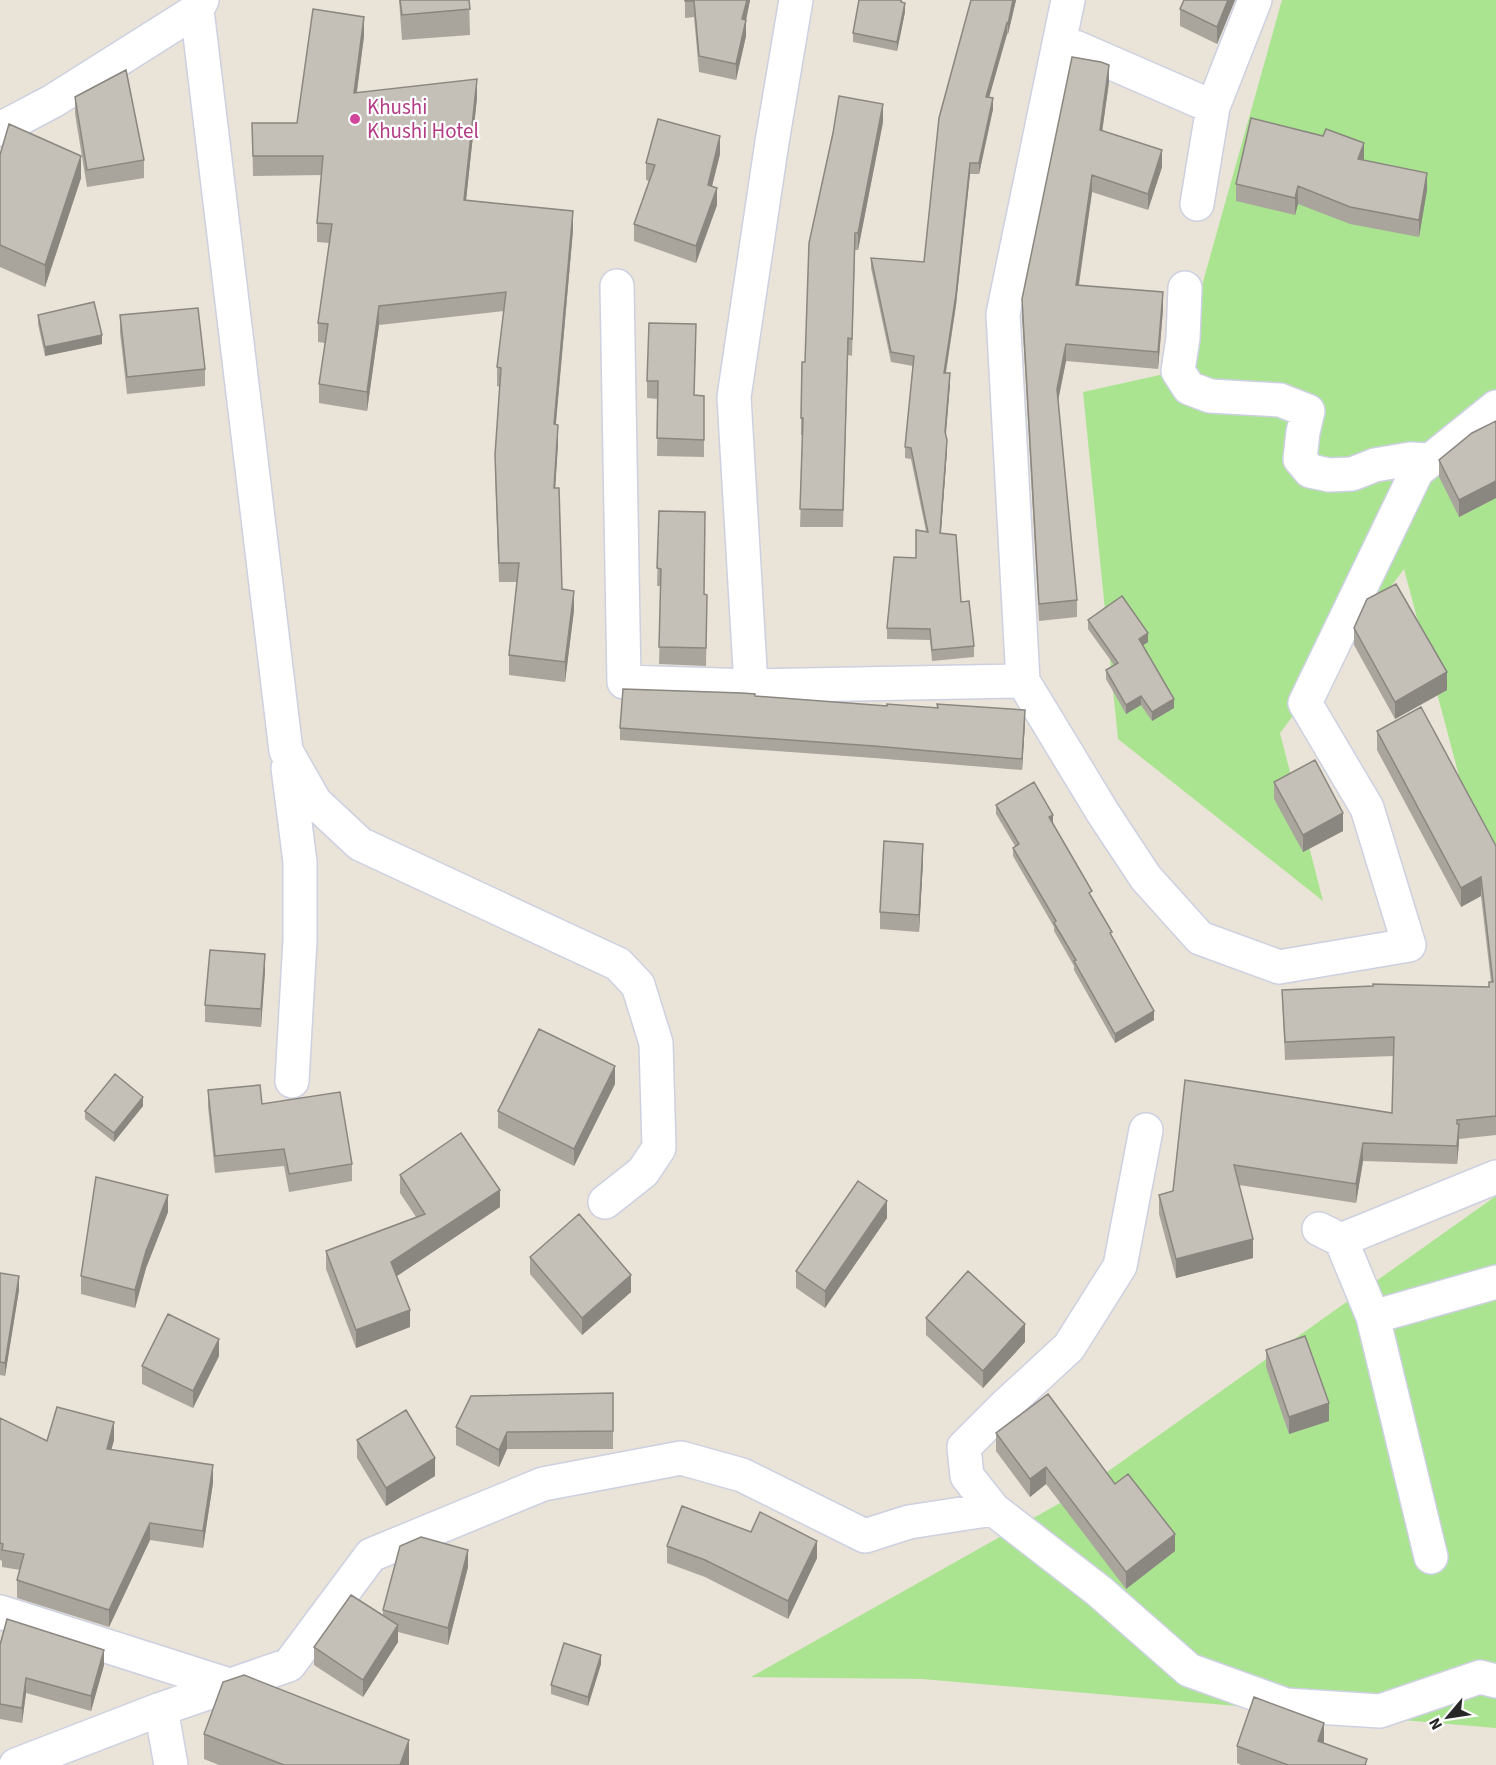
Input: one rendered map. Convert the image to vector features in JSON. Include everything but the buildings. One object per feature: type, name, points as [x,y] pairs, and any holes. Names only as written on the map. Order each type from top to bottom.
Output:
[{"type":"street","points":[[751,686],[734,397],[772,142],[796,0]]},
{"type":"street","points":[[1068,0],[1004,314],[1023,681],[1103,813],[1146,878],[1200,938],[1279,967],[1408,945],[1367,808],[1305,703],[1417,471],[1496,407]]},
{"type":"street","points":[[1197,204],[1213,107],[1255,0]]},
{"type":"street","points":[[0,129],[53,101],[200,5],[300,862],[300,940],[292,1081]]},
{"type":"street","points":[[1059,45],[1075,47],[1213,107]]},
{"type":"street","points":[[617,286],[624,682],[751,686],[1023,681]]},
{"type":"street","points":[[1185,288],[1183,338],[1178,371],[1189,388],[1210,396],[1280,400],[1308,411],[1300,459],[1310,471],[1329,475],[1352,474],[1375,465],[1410,459],[1431,460]]},
{"type":"street","points":[[286,751],[315,802],[360,844],[618,964],[638,985],[656,1043],[659,1148],[643,1172],[605,1202]]},
{"type":"street","points":[[1146,1130],[1120,1266],[1069,1347],[964,1447],[967,1476],[993,1509],[1099,1591],[1189,1670],[1286,1705],[1380,1712],[1480,1677],[1496,1681]]},
{"type":"street","points":[[1431,1557],[1373,1317],[1330,1234],[1496,1177]]},
{"type":"street","points":[[1373,1317],[1496,1282]]},
{"type":"street","points":[[16,1765],[229,1684],[288,1665],[371,1555],[543,1484],[681,1458],[742,1475],[865,1536],[909,1522],[993,1509]]},
{"type":"street","points":[[0,1612],[229,1684]]},
{"type":"street","points":[[161,1709],[171,1765]]},
{"type":"green space","points":[[1282,0],[1496,0],[1496,915],[1404,569],[1280,733],[1323,901],[1118,739],[1083,392],[1178,371]]},
{"type":"green space","points":[[1496,1196],[1496,1728],[922,1679],[751,1677],[1076,1494]]},
{"type":"place","name":"Khushi Khushi Hotel","points":[[355,119]]}]
